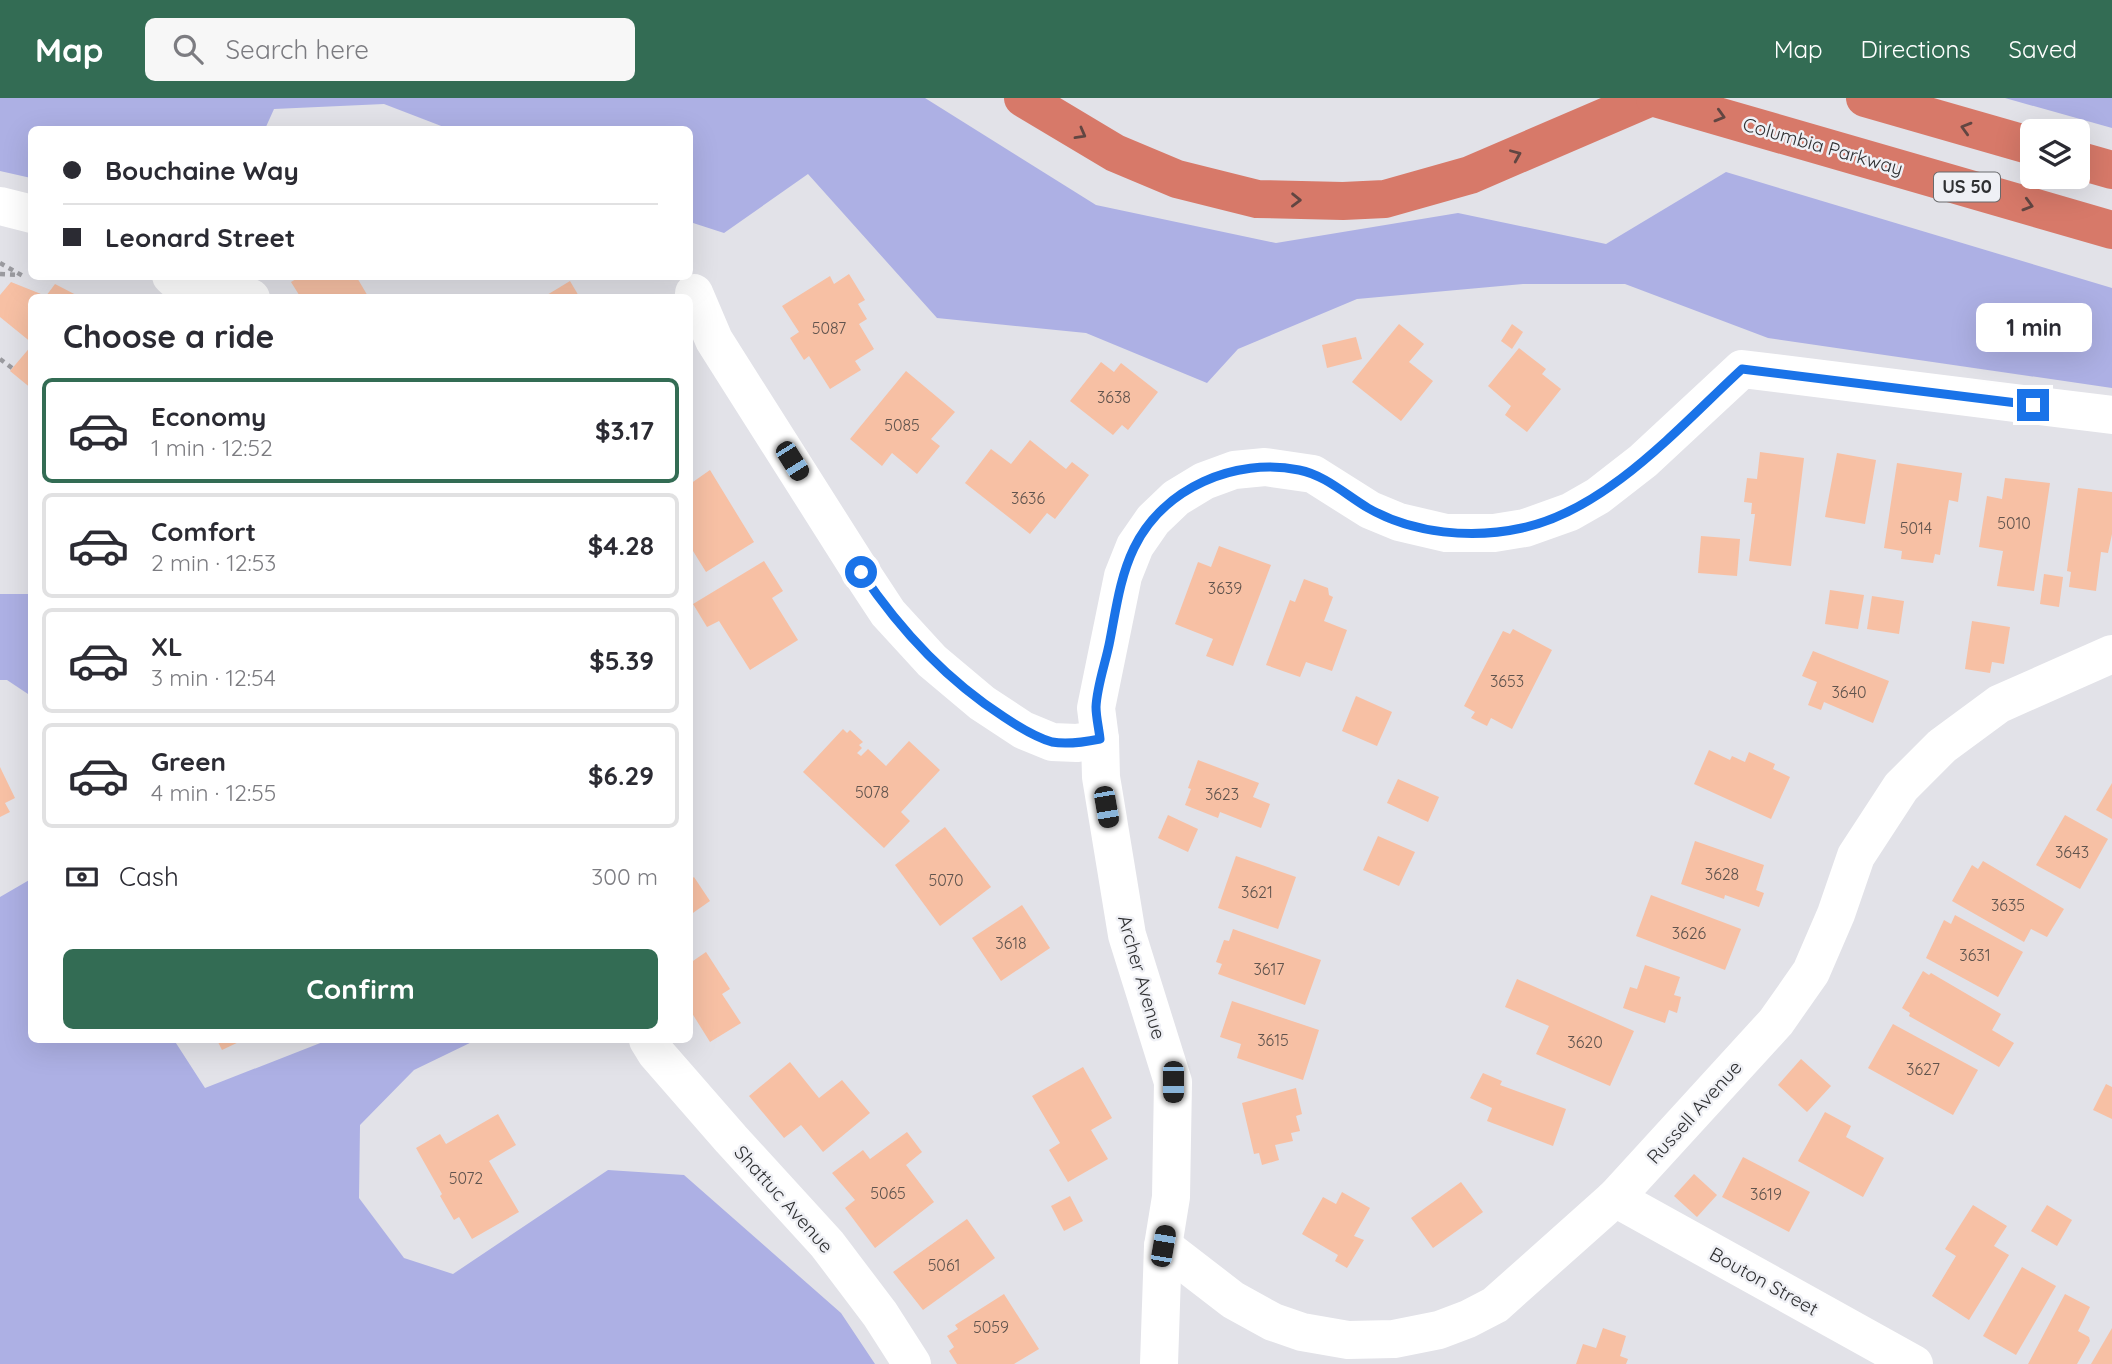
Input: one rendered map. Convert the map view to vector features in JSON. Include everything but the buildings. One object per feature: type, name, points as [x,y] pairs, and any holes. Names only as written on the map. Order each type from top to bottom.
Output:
[{"type":"highway","points":[[1023,98],[1115,153],[1177,179],[1257,199],[1343,201],[1385,199],[1470,175],[1648,98]]},
{"type":"highway","name":"Columbia Parkway","points":[[1655,98],[2112,230]]},
{"type":"highway","points":[[1882,103],[2020,143]]},
{"type":"highway","points":[[2090,164],[2112,170]]},
{"type":"street","points":[[0,206],[28,213]]},
{"type":"street","points":[[176,280],[191,294]]},
{"type":"street","points":[[208,294],[223,286],[242,294]]},
{"type":"street","points":[[694,293],[714,340],[861,572],[888,612],[932,661],[982,703],[1023,730],[1052,742],[1077,743],[1100,739]]},
{"type":"street","name":"Archer Avenue","points":[[1159,1364],[1163,1246],[1171,1197],[1173,1082],[1127,935],[1101,777],[1096,708],[1123,576],[1135,546],[1153,520],[1176,498],[1204,481],[1234,470],[1265,467],[1313,474],[1370,510],[1399,522],[1446,533],[1494,533],[1525,528],[1570,512],[1598,496],[1643,461],[1742,369],[2112,415]]},
{"type":"street","name":"Russell Avenue","points":[[1163,1246],[1233,1300],[1273,1322],[1302,1332],[1348,1340],[1394,1339],[1439,1330],[1495,1305],[1615,1198],[1776,1022],[1811,972],[1836,914],[1856,856],[1901,787],[1942,746],[1999,704],[2112,654]]},
{"type":"street","name":"Shattuc Avenue","points":[[650,1043],[731,1139],[827,1244],[880,1314],[912,1364]]},
{"type":"street","name":"Bouton Street","points":[[1615,1198],[1914,1364]]},
{"type":"path","points":[[0,263],[23,275],[0,274]]},
{"type":"path","points":[[0,359],[12,368]]},
{"type":"shaded area","points":[[0,98],[925,98],[1096,205],[1276,243],[1458,213],[1606,244],[1726,172],[2112,288],[2112,388],[1768,338],[1625,284],[1523,284],[1357,299],[1238,349],[1207,383],[1086,333],[937,318],[808,174],[724,233],[693,223],[693,126],[441,126],[384,104],[274,109],[266,126],[28,126],[28,177],[0,171]]},
{"type":"shaded area","points":[[2005,98],[2112,98],[2112,128],[2090,122],[2090,119],[2080,119]]},
{"type":"shaded area","points":[[0,594],[28,594],[28,694],[7,680],[0,680]]},
{"type":"shaded area","points":[[28,881],[28,1043],[176,1043],[205,1088],[320,1043],[470,1043],[414,1070],[360,1125],[359,1198],[404,1258],[453,1274],[608,1170],[684,1175],[841,1313],[875,1364],[0,1364],[0,897]]},
{"type":"route","points":[[861,572],[888,612],[932,661],[982,703],[1023,730],[1052,742],[1077,743],[1100,739],[1096,708],[1123,576],[1135,546],[1153,520],[1176,498],[1204,481],[1234,470],[1265,467],[1297,470],[1313,474],[1370,510],[1399,522],[1446,533],[1494,533],[1525,528],[1570,512],[1598,496],[1643,461],[1742,369],[2033,405]]}]
